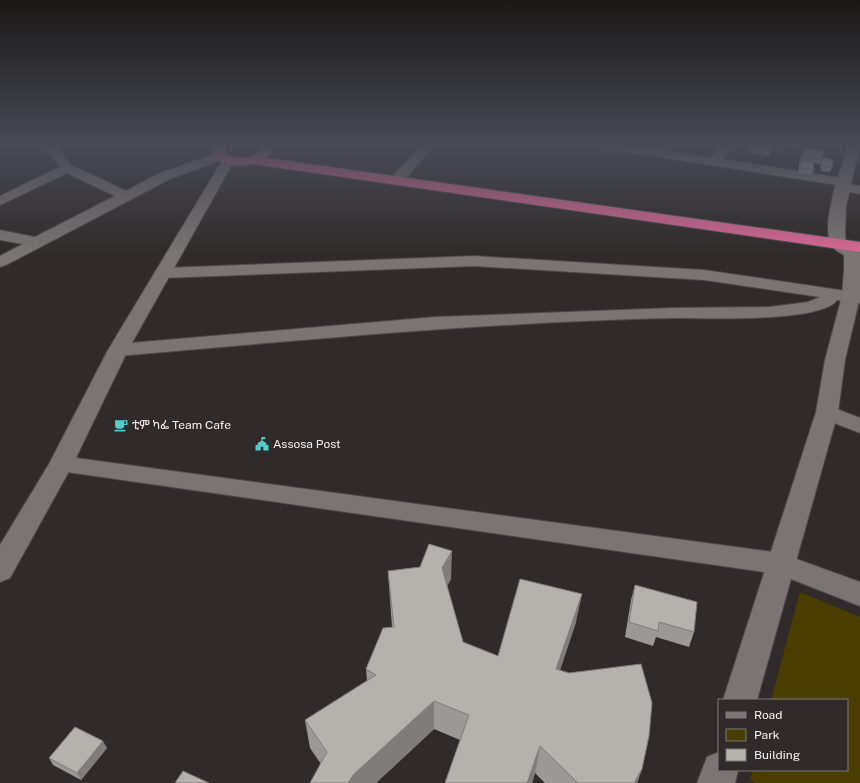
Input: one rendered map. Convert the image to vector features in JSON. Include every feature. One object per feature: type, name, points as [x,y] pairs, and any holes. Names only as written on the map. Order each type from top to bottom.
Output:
[{"type":"highway","points":[[424,181],[851,243]]},
{"type":"street","points":[[0,201],[42,181]]},
{"type":"street","points":[[93,181],[125,196]]},
{"type":"street","points":[[0,262],[35,242],[156,181]]},
{"type":"street","points":[[0,570],[61,464],[118,350],[163,273],[210,181]]},
{"type":"street","points":[[822,181],[842,184],[860,190]]},
{"type":"street","points":[[740,699],[826,412],[853,270],[851,243],[842,184],[843,181]]},
{"type":"street","points":[[0,235],[35,242]]},
{"type":"street","points":[[163,273],[474,261],[704,275],[847,296]]},
{"type":"street","points":[[118,350],[435,322],[672,313],[769,312],[812,307],[828,300],[847,296]]},
{"type":"street","points":[[826,412],[860,426]]},
{"type":"street","points":[[61,464],[780,564],[860,594]]},
{"type":"street","points":[[716,783],[720,771]]},
{"type":"green space","points":[[800,592],[860,617],[860,783],[755,783],[750,780],[753,771],[848,771],[848,699],[771,699]]},
{"type":"building","points":[[429,544],[452,551],[442,568],[463,642],[498,656],[520,579],[582,594],[556,669],[569,673],[641,664],[652,703],[649,736],[642,769],[634,783],[578,783],[540,746],[527,783],[445,783],[469,715],[434,701],[354,774],[348,783],[310,783],[327,752],[305,720],[376,675],[366,669],[383,628],[394,627],[388,571],[420,567]]},
{"type":"building","points":[[635,585],[697,602],[694,632],[659,622],[658,631],[629,622]]},
{"type":"building","points":[[75,727],[103,741],[77,773],[49,758]]},
{"type":"building","points":[[183,771],[209,783],[175,783]]},
{"type":"place","name":"ቲም ካፌ Team Cafe","points":[[121,425]]},
{"type":"place","name":"Assosa Post","points":[[262,444]]}]
